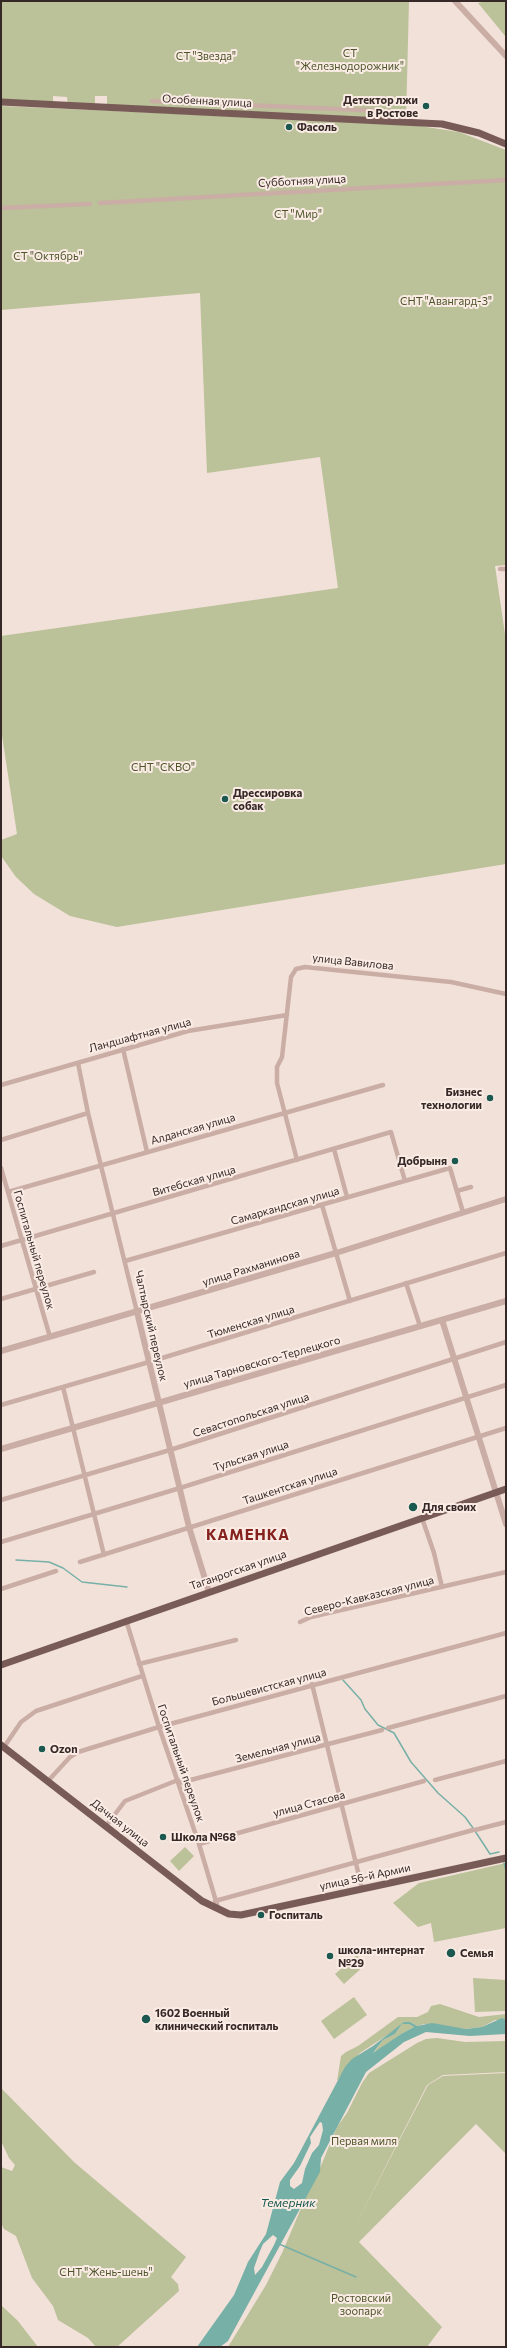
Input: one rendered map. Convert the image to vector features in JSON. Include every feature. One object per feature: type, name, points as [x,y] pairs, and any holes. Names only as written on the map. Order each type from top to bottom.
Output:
[{"type":"main road","name":"Особенная улица","points":[[1,102],[411,122],[461,128],[479,132],[506,144]]},
{"type":"main road","name":"Таганрогская улица","points":[[1,1665],[126,1620],[506,1489]]},
{"type":"main road","name":"Дачная улица","points":[[2,1746],[202,1901],[219,1911],[229,1914]]},
{"type":"main road","name":"улица 56-й Армии","points":[[229,1914],[241,1915],[506,1858]]},
{"type":"street","points":[[456,1],[506,56]]},
{"type":"street","name":"Особенная улица","points":[[152,102],[408,112],[411,122]]},
{"type":"street","name":"Субботняя улица","points":[[100,203],[506,180]]},
{"type":"street","points":[[1,208],[90,204]]},
{"type":"street","points":[[500,569],[506,569]]},
{"type":"street","name":"улица Вавилова","points":[[297,1160],[283,1112],[277,1083],[277,1067],[282,1057],[291,977],[296,969],[305,967],[451,982],[506,994]]},
{"type":"street","name":"Ландшафтная улица","points":[[1,1085],[188,1031],[287,1015]]},
{"type":"street","points":[[123,1049],[147,1152]]},
{"type":"street","name":"Чалтырский переулок","points":[[78,1063],[88,1113],[189,1528],[209,1592]]},
{"type":"street","name":"Алданская улица","points":[[8,1192],[283,1112],[383,1085]]},
{"type":"street","points":[[1,1140],[88,1113]]},
{"type":"street","name":"Витебская улица","points":[[1,1246],[391,1132],[406,1181]]},
{"type":"street","points":[[334,1149],[347,1197]]},
{"type":"street","name":"Госпитальный переулок","points":[[1,1168],[50,1337]]},
{"type":"street","name":"Самаркандская улица","points":[[125,1261],[450,1168],[457,1191]]},
{"type":"street","points":[[463,1212],[457,1191],[471,1187]]},
{"type":"street","name":"улица Рахманинова","points":[[1,1351],[336,1253],[506,1199]]},
{"type":"street","points":[[322,1205],[350,1301]]},
{"type":"street","name":"Тюменская улица","points":[[1,1405],[149,1362],[506,1252]]},
{"type":"street","points":[[1,1299],[94,1272]]},
{"type":"street","points":[[406,1283],[420,1326]]},
{"type":"street","name":"улица Тарновского-Терлецкого","points":[[1,1448],[506,1301]]},
{"type":"street","points":[[442,1320],[479,1436],[495,1493],[506,1524]]},
{"type":"street","name":"Севастопольская улица","points":[[1,1500],[170,1450],[506,1342]]},
{"type":"street","name":"Тульская улица","points":[[1,1542],[180,1488],[506,1385]]},
{"type":"street","points":[[63,1387],[104,1555]]},
{"type":"street","name":"Ташкентская улица","points":[[80,1562],[506,1428]]},
{"type":"street","name":"Северо-Кавказская улица","points":[[422,1518],[434,1553],[442,1587]]},
{"type":"street","points":[[1,1589],[56,1571]]},
{"type":"street","name":"Северо-Кавказская улица","points":[[300,1622],[311,1617],[506,1572]]},
{"type":"street","name":"Госпитальный переулок","points":[[126,1620],[142,1676],[179,1782],[219,1911]]},
{"type":"street","name":"Большевистская улица","points":[[48,1781],[70,1757],[78,1752],[159,1727],[312,1684],[506,1633]]},
{"type":"street","points":[[139,1664],[236,1640]]},
{"type":"street","points":[[2,1746],[22,1722],[36,1711],[142,1676]]},
{"type":"street","points":[[312,1684],[362,1888]]},
{"type":"street","points":[[388,1728],[506,1696]]},
{"type":"street","name":"Земельная улица","points":[[106,1826],[125,1801],[179,1782],[382,1730]]},
{"type":"street","points":[[435,1780],[506,1761]]},
{"type":"street","name":"улица Стасова","points":[[199,1844],[424,1781]]},
{"type":"street","points":[[215,1901],[506,1822]]},
{"type":"green space","name":"СТ \"Звезда\"","points":[[1,1],[409,1],[406,120],[107,107],[107,96],[95,96],[95,108],[68,106],[67,97],[53,96],[53,106],[1,102]]},
{"type":"green space","points":[[486,1],[506,1],[506,37],[478,3]]},
{"type":"green space","points":[[1,106],[407,124],[459,132],[506,150],[506,565],[495,566],[506,641],[506,864],[117,927],[70,916],[34,894],[16,877],[1,856],[1,840],[17,834],[1,729],[1,636],[338,588],[320,457],[207,473],[200,293],[1,310]]},
{"type":"green space","points":[[185,1847],[194,1856],[179,1871],[170,1861]]},
{"type":"green space","points":[[506,1863],[506,1928],[434,1942],[431,1923],[418,1927],[393,1903],[419,1883]]},
{"type":"green space","points":[[357,1955],[365,1965],[344,1984],[335,1974]]},
{"type":"green space","points":[[473,1978],[506,1980],[506,2011],[475,2012]]},
{"type":"green space","points":[[354,1997],[367,2015],[334,2039],[321,2021]]},
{"type":"green space","points":[[440,2004],[479,2017],[506,2014],[506,2020],[495,2020],[482,2027],[466,2029],[424,2024],[417,2026],[410,2022],[404,2022],[395,2030],[360,2053],[337,2081],[341,2056],[346,2052],[358,2046],[398,2017],[417,2017],[428,2012],[431,2006]]},
{"type":"green space","points":[[402,2024],[409,2024],[414,2027],[401,2034],[373,2054],[383,2040],[395,2034]]},
{"type":"green space","points":[[437,2038],[465,2042],[506,2041],[506,2072],[443,2075],[427,2085],[352,2232],[428,2085],[443,2076],[506,2073],[506,2154],[476,2124],[359,2242],[442,2327],[427,2347],[228,2347],[266,2285],[282,2253],[302,2206],[305,2193],[318,2173],[337,2127],[347,2113],[362,2083],[369,2073],[417,2043],[426,2039]]},
{"type":"green space","name":"СНТ \"Жень-шень\"","points":[[1,2088],[74,2162],[186,2257],[171,2277],[178,2284],[179,2291],[117,2347],[96,2347],[88,2338],[58,2320],[53,2306],[32,2278],[16,2236],[4,2229],[1,2223],[1,2167],[12,2171],[15,2165],[9,2158],[1,2141]]},
{"type":"green space","points":[[1,2305],[18,2321],[38,2347],[1,2347]]},
{"type":"water","name":"Темерник","points":[[502,2018],[506,2020],[506,2034],[470,2036],[426,2032],[404,2042],[366,2072],[321,2158],[320,2172],[228,2341],[220,2347],[197,2347],[234,2295],[248,2262],[266,2234],[280,2182],[294,2163],[345,2067],[352,2059],[373,2046],[404,2022],[410,2022],[417,2026],[432,2023],[466,2029],[482,2027]],"holes":[[[402,2024],[409,2024],[414,2027],[373,2053],[383,2040],[395,2034]],[[320,2122],[322,2123],[323,2130],[319,2145],[312,2153],[305,2169],[302,2183],[294,2189],[290,2186],[290,2180],[300,2166],[311,2143],[310,2137]],[[273,2235],[277,2238],[262,2267],[255,2275],[254,2268],[263,2244]]]},
{"type":"waterway","points":[[16,1560],[49,1562],[63,1568],[82,1582],[127,1587]]},
{"type":"waterway","points":[[343,1680],[361,1700],[365,1709],[378,1725],[394,1733],[411,1762],[438,1793],[465,1817],[473,1828]]},
{"type":"waterway","points":[[475,1831],[490,1854],[499,1852]]},
{"type":"waterway","points":[[504,1863],[506,1870]]},
{"type":"waterway","points":[[279,2244],[356,2277]]},
{"type":"place","name":"Детектор лжи в Ростове","points":[[426,106]]},
{"type":"place","name":"Фасоль","points":[[289,127]]},
{"type":"place","name":"Дрессировка собак","points":[[225,799]]},
{"type":"place","name":"Бизнес технологии","points":[[490,1098]]},
{"type":"place","name":"Добрыня","points":[[455,1161]]},
{"type":"place","name":"Для своих","points":[[413,1507]]},
{"type":"place","name":"Ozon","points":[[42,1749]]},
{"type":"place","name":"Школа №68","points":[[163,1837]]},
{"type":"place","name":"Госпиталь","points":[[261,1915]]},
{"type":"place","name":"Семья","points":[[451,1953]]},
{"type":"place","name":"школа-интернат №29","points":[[330,1956]]},
{"type":"place","name":"1602 Военный клинический госпиталь","points":[[146,2019]]},
{"type":"district","name":"КАМЕНКА","points":[[248,1535]]},
{"type":"park label","name":"СТ \"Железнодорожник\"","points":[[350,59]]},
{"type":"park label","name":"СТ \"Мир\"","points":[[298,214]]},
{"type":"park label","name":"СТ \"Октябрь\"","points":[[48,256]]},
{"type":"park label","name":"СНТ \"Авангард-3\"","points":[[446,301]]},
{"type":"park label","name":"СНТ \"СКВО\"","points":[[163,767]]},
{"type":"park label","name":"Первая миля","points":[[364,2141]]},
{"type":"park label","name":"Ростовский зоопарк","points":[[361,2304]]}]
